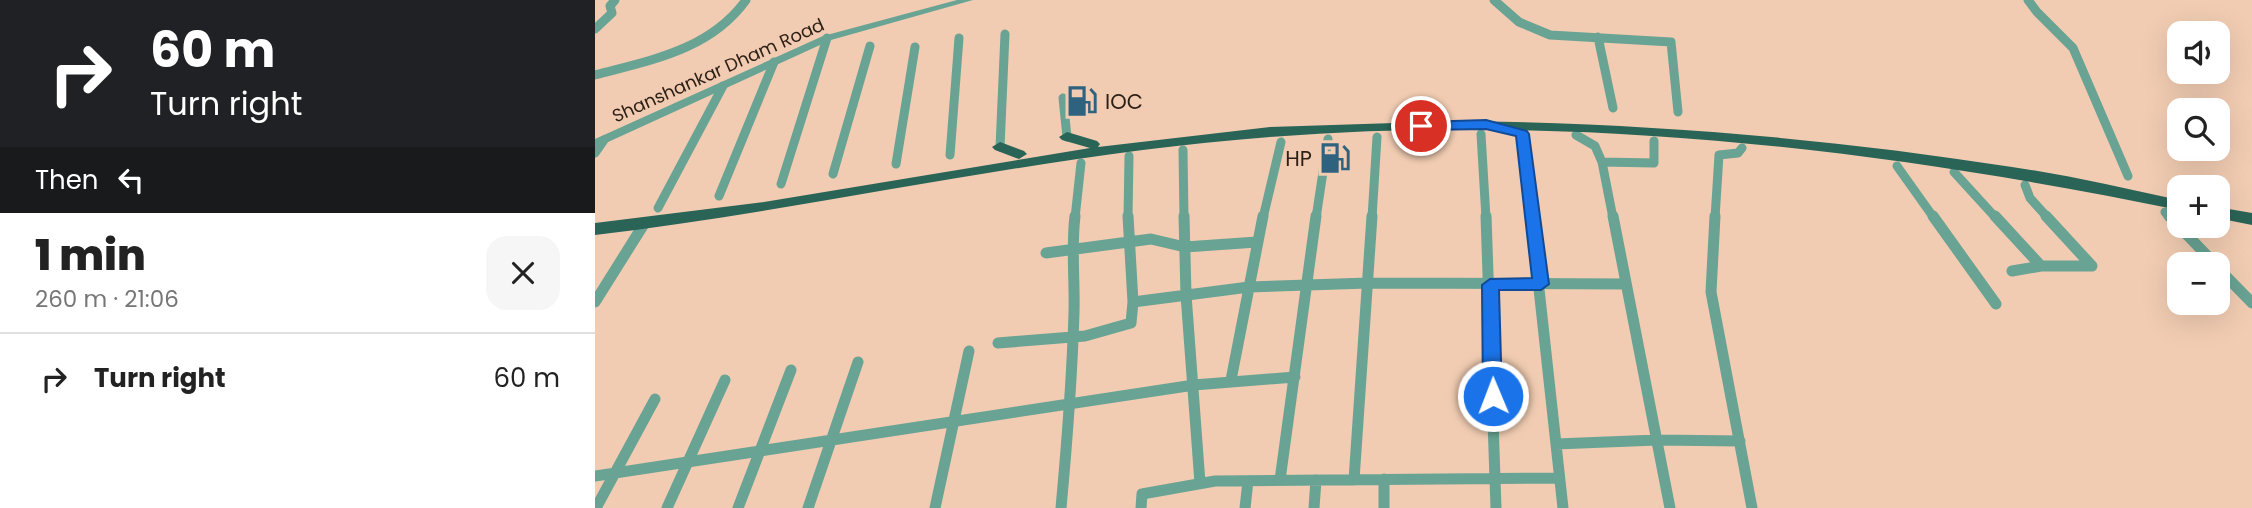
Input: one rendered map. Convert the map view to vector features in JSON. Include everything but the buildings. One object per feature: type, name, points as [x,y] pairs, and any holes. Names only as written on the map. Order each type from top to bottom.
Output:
[{"type":"highway","points":[[1484,129],[1522,134]]},
{"type":"highway","points":[[595,229],[833,197],[1016,159],[1268,132],[1484,129],[1797,143],[2003,171],[2167,207]]},
{"type":"highway","points":[[1658,136],[1701,145]]},
{"type":"highway","points":[[1067,137],[1092,144]]},
{"type":"highway","points":[[1000,147],[1016,159]]},
{"type":"highway","points":[[2003,171],[2025,185]]},
{"type":"highway","points":[[2230,215],[2252,219]]},
{"type":"street","points":[[595,29],[613,13],[610,6],[615,0]]},
{"type":"street","points":[[595,75],[679,51],[712,35],[737,18],[746,0]]},
{"type":"street","name":"Shanshankar Dham Road","points":[[595,153],[600,142],[827,38],[968,0]]},
{"type":"street","points":[[1494,0],[1518,22],[1549,35],[1671,42],[1678,112]]},
{"type":"street","points":[[2028,0],[2031,8],[2064,36],[2073,48],[2128,176]]},
{"type":"street","points":[[1000,147],[1005,34]]},
{"type":"street","points":[[1598,37],[1613,108]]},
{"type":"street","points":[[781,184],[827,38]]},
{"type":"street","points":[[950,155],[959,38]]},
{"type":"street","points":[[833,174],[870,46]]},
{"type":"street","points":[[896,164],[915,47]]},
{"type":"street","points":[[719,197],[774,62]]},
{"type":"street","points":[[658,208],[723,86]]},
{"type":"street","points":[[1063,98],[1067,137]]},
{"type":"street","points":[[1484,129],[1496,508]]},
{"type":"street","points":[[1522,134],[1541,284],[1563,508]]},
{"type":"street","points":[[1576,135],[1595,146],[1602,162],[1670,508]]},
{"type":"street","points":[[1602,162],[1654,163],[1658,136]]},
{"type":"street","points":[[1354,480],[1377,138]]},
{"type":"street","points":[[1280,480],[1296,377],[1305,285],[1328,139]]},
{"type":"street","points":[[1231,380],[1257,242],[1281,142]]},
{"type":"street","points":[[1742,148],[1738,153],[1719,155],[1711,292],[1752,508]]},
{"type":"street","points":[[1183,150],[1186,295],[1200,483]]},
{"type":"street","points":[[999,343],[1073,337],[1131,323],[1133,302],[1128,242],[1129,156]]},
{"type":"street","points":[[1061,508],[1071,402],[1072,250],[1081,163]]},
{"type":"street","points":[[1897,166],[1996,304]]},
{"type":"street","points":[[1954,172],[2041,266]]},
{"type":"street","points":[[2012,271],[2041,266],[2092,266],[2030,198],[2025,185]]},
{"type":"street","points":[[595,302],[644,224]]},
{"type":"street","points":[[2195,238],[2206,252]]},
{"type":"street","points":[[1046,253],[1151,239],[1185,247],[1257,242]]},
{"type":"street","points":[[2230,280],[2252,303]]},
{"type":"street","points":[[1133,302],[1249,287],[1368,283],[1626,284]]},
{"type":"street","points":[[935,508],[969,351]]},
{"type":"street","points":[[809,508],[858,362]]},
{"type":"street","points":[[738,508],[791,370]]},
{"type":"street","points":[[595,476],[1071,402],[1231,380],[1296,377]]},
{"type":"street","points":[[667,508],[725,380]]},
{"type":"street","points":[[596,508],[655,398]]},
{"type":"street","points":[[1556,444],[1657,440],[1740,441]]},
{"type":"street","points":[[1141,508],[1142,494],[1200,483],[1559,478]]},
{"type":"street","points":[[1384,479],[1384,508]]},
{"type":"street","points":[[1314,508],[1315,480]]},
{"type":"street","points":[[1245,508],[1248,481]]},
{"type":"place","name":"IOC","points":[[1082,101]]},
{"type":"place","name":"HP","points":[[1335,158]]},
{"type":"route","points":[[1421,126],[1486,124],[1522,134],[1541,284],[1490,285],[1493,396]]}]
